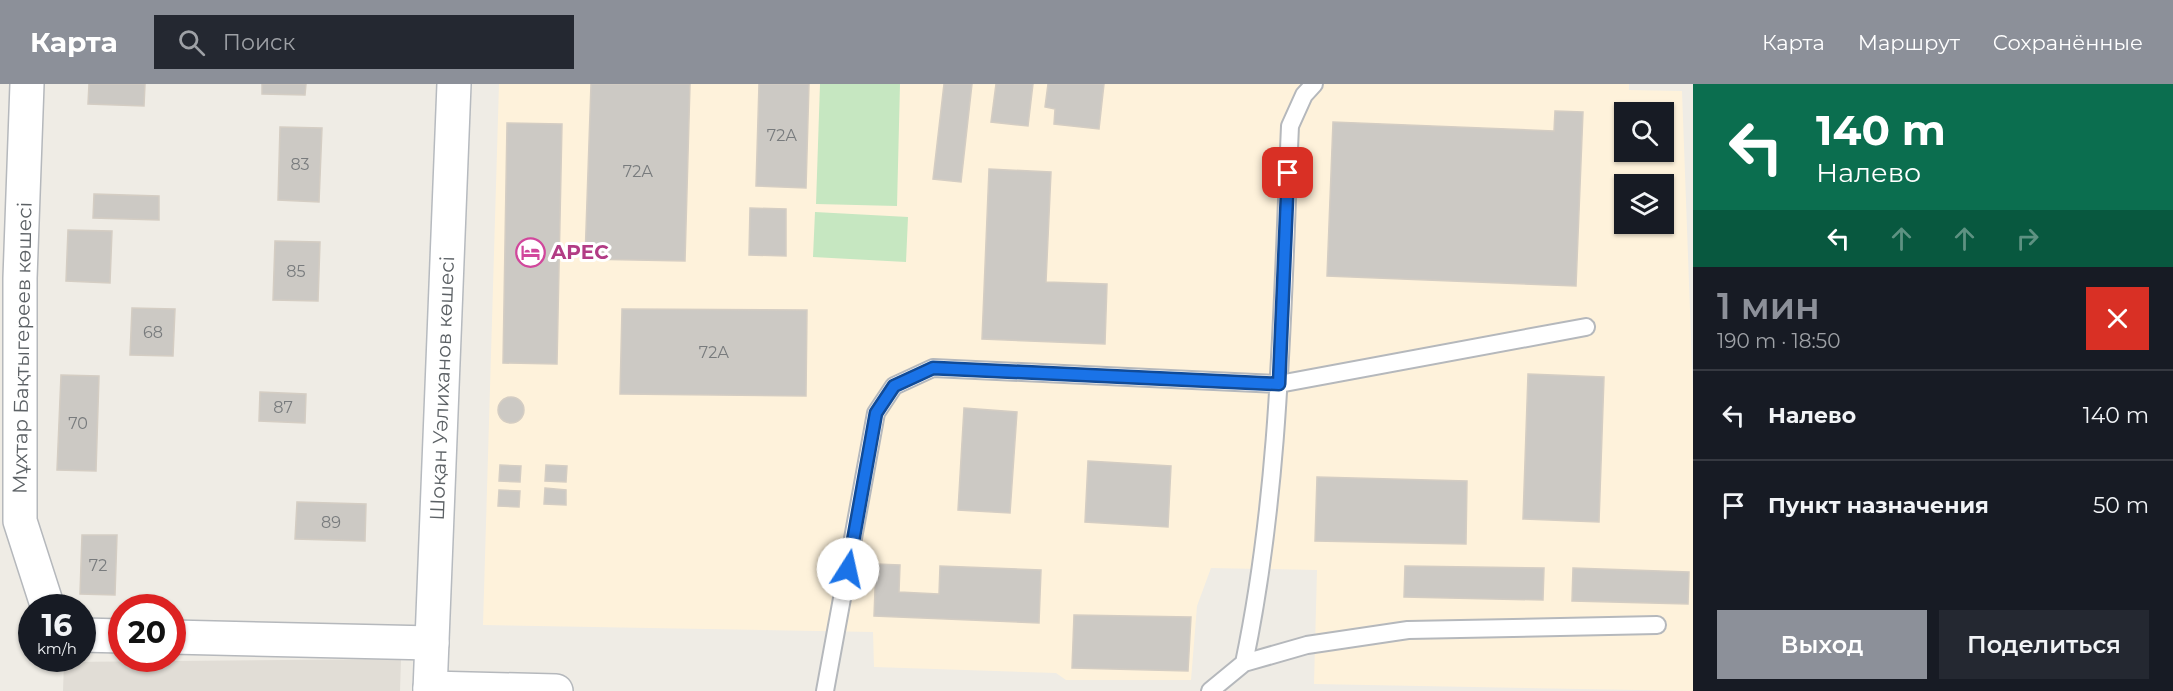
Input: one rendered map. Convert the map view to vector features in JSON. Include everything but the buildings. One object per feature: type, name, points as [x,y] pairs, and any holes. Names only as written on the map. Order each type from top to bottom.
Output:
[{"type":"street","name":"Мұхтар Бақтыгереев көшесі","points":[[27,84],[10,284],[10,526],[42,594]]},
{"type":"street","name":"Шоқан Уәлиханов көшесі","points":[[430,689],[454,84]]},
{"type":"street","points":[[186,637],[432,643]]},
{"type":"street","points":[[430,689],[556,691]]},
{"type":"lane","points":[[1244,663],[1258,597],[1279,384],[1290,126],[1304,94],[1314,84]]},
{"type":"lane","points":[[825,691],[876,413],[894,386],[933,368],[1279,384],[1586,327]]},
{"type":"lane","points":[[1210,691],[1244,663],[1307,645],[1408,630],[1657,625]]},
{"type":"shaded area","points":[[499,84],[1629,84],[1629,90],[1682,91],[1693,393],[1693,691],[1314,684],[1317,570],[1211,568],[1197,606],[1191,680],[1066,680],[1056,673],[874,667],[873,632],[483,625]]},
{"type":"shaded area","points":[[401,659],[400,691],[63,691],[64,672],[96,672],[96,662],[108,662],[108,672],[186,672],[186,661]]},
{"type":"green space","points":[[820,84],[900,84],[897,206],[816,204]]},
{"type":"green space","points":[[815,212],[908,217],[906,262],[813,257]]},
{"type":"place","name":"APEC","points":[[530,252]]},
{"type":"route","points":[[848,569],[876,413],[894,386],[933,368],[1279,384],[1288,173]]}]
